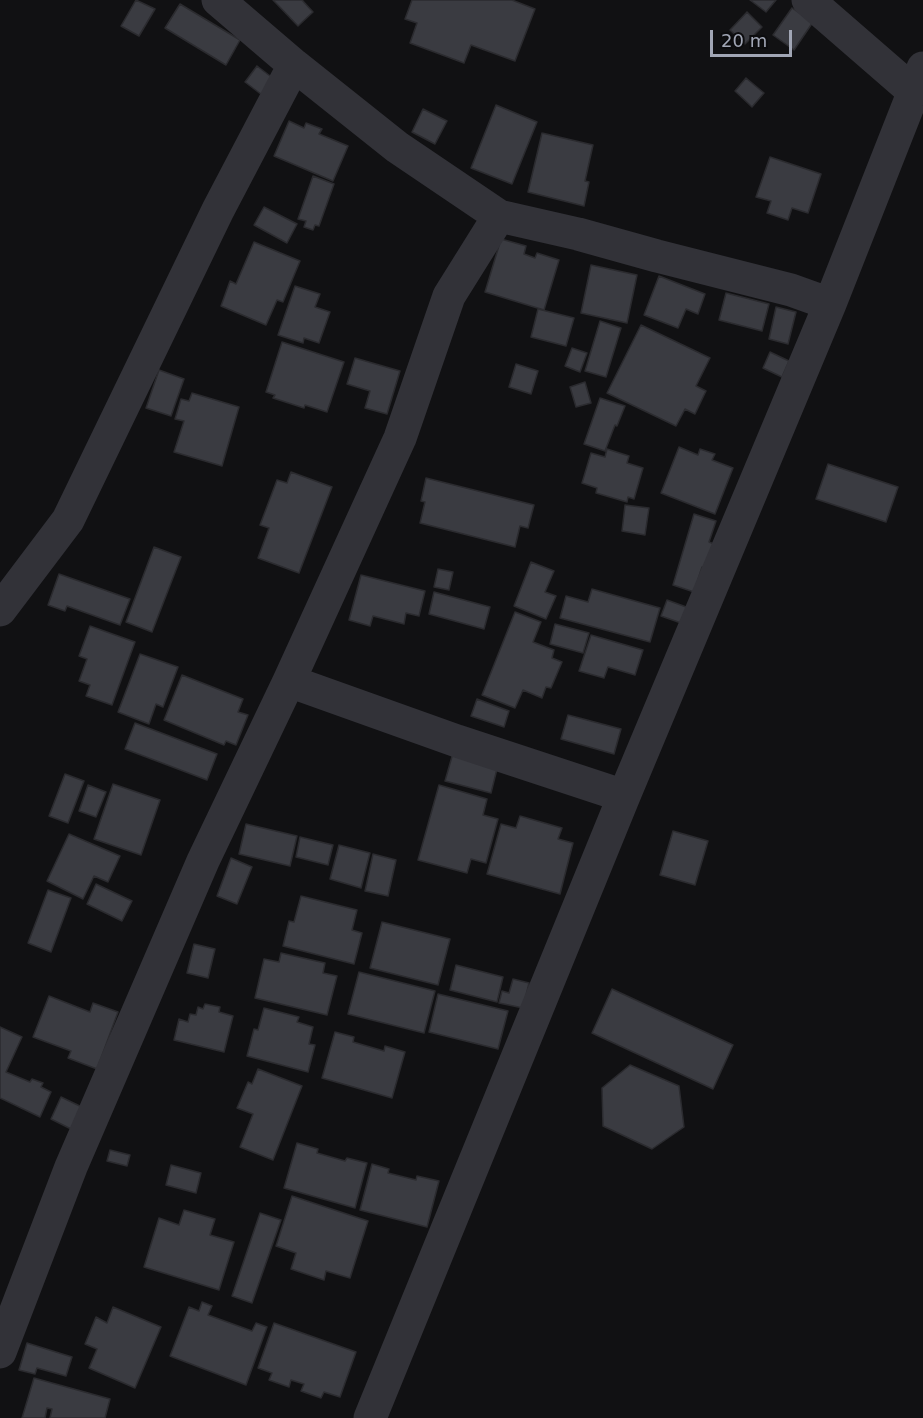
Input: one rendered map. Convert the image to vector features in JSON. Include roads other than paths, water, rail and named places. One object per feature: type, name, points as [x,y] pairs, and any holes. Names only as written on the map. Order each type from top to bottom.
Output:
[{"type":"street","points":[[218,0],[294,65],[397,147],[499,216],[578,234],[791,290],[830,304]]},
{"type":"street","points":[[370,1418],[624,796],[830,304],[919,80],[808,0]]},
{"type":"street","points":[[0,610],[68,520],[218,210],[294,65]]},
{"type":"street","points":[[0,1352],[71,1167],[194,882],[400,438],[449,296],[499,216]]},
{"type":"street","points":[[289,681],[457,741],[624,796]]}]
